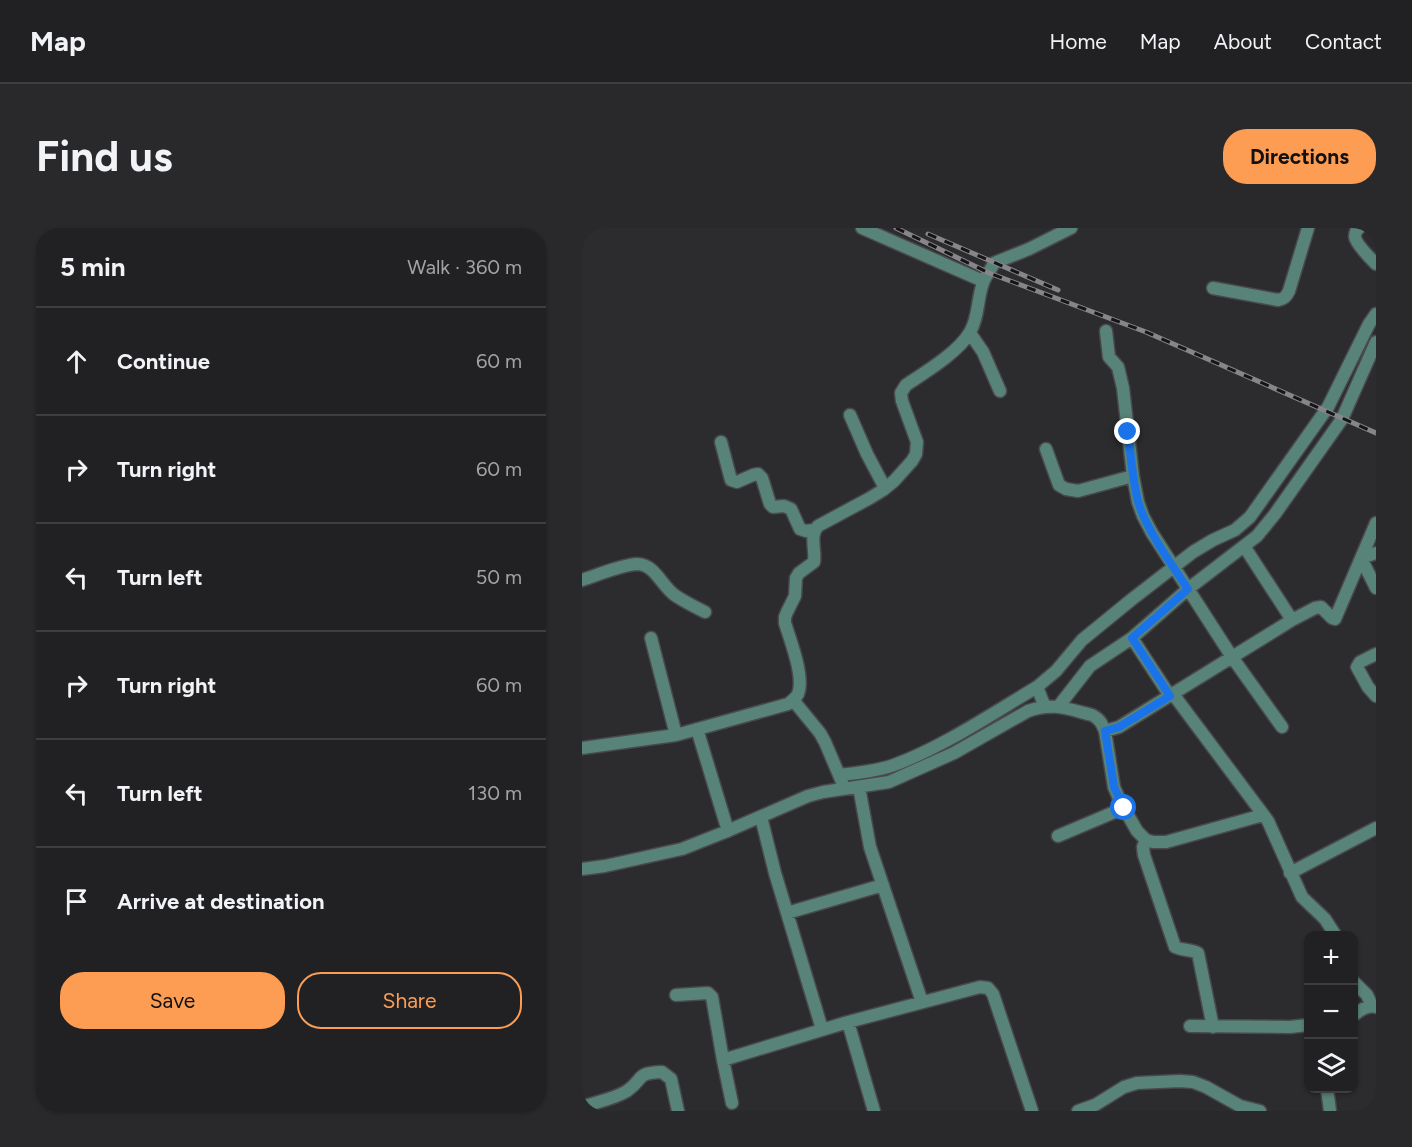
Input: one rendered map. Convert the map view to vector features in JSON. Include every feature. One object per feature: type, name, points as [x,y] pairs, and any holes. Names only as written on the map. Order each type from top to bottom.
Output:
[{"type":"street","points":[[862,228],[983,281]]},
{"type":"street","points":[[721,442],[731,480],[737,482],[758,474],[762,478],[770,504],[773,507],[791,509],[800,529],[814,530],[870,498],[894,481],[916,454],[917,442],[901,393],[906,385],[955,349],[970,333],[977,314],[983,281],[994,263],[1071,228]]},
{"type":"street","points":[[1213,288],[1283,299],[1289,291],[1308,228]]},
{"type":"street","points":[[1359,228],[1355,236],[1356,241],[1376,264]]},
{"type":"street","points":[[1058,707],[1090,666],[1132,638],[1181,578],[1193,552],[1234,530],[1250,517],[1325,412],[1376,314]]},
{"type":"street","points":[[1106,331],[1109,357],[1118,367],[1123,388],[1133,476],[1143,516],[1232,657],[1282,727]]},
{"type":"street","points":[[970,333],[983,352],[1000,391]]},
{"type":"street","points":[[582,869],[682,849],[808,796],[889,782],[954,753],[1028,711],[1056,671],[1082,640],[1131,600],[1244,546],[1257,536],[1342,419],[1376,342]]},
{"type":"street","points":[[850,415],[885,488]]},
{"type":"street","points":[[1046,449],[1059,485],[1066,489],[1078,491],[1133,476]]},
{"type":"street","points":[[1105,731],[1119,727],[1292,620],[1318,607],[1335,619],[1376,523]]},
{"type":"street","points":[[582,748],[676,735],[788,704],[794,700],[799,691],[798,662],[785,617],[795,596],[796,578],[814,562],[814,530]]},
{"type":"street","points":[[1244,546],[1292,620]]},
{"type":"street","points":[[1361,558],[1376,552]]},
{"type":"street","points":[[1361,558],[1376,588]]},
{"type":"street","points":[[582,580],[626,566],[645,565],[670,592],[705,612]]},
{"type":"street","points":[[651,638],[676,735]]},
{"type":"street","points":[[1132,638],[1172,695],[1268,821],[1302,897],[1325,919],[1333,931]]},
{"type":"street","points":[[1373,690],[1357,667],[1360,662],[1376,654]]},
{"type":"street","points":[[1041,695],[1058,707],[1098,718],[1101,722],[1105,731],[1114,787],[1137,831],[1146,840],[1166,842],[1263,815]]},
{"type":"street","points":[[839,775],[892,766],[1041,695]]},
{"type":"street","points":[[794,700],[820,733],[830,751],[844,788]]},
{"type":"street","points":[[697,729],[728,831]]},
{"type":"street","points":[[859,786],[870,847],[922,1002]]},
{"type":"street","points":[[1058,837],[1124,808]]},
{"type":"street","points":[[761,817],[822,1029]]},
{"type":"street","points":[[1290,873],[1376,828]]},
{"type":"street","points":[[1146,840],[1143,848],[1144,855],[1174,947],[1198,952],[1213,1027]]},
{"type":"street","points":[[788,913],[883,885]]},
{"type":"street","points":[[1356,985],[1373,1000],[1358,1012]]},
{"type":"street","points":[[723,1060],[822,1029],[980,987],[988,988],[993,994],[1032,1111]]},
{"type":"street","points":[[676,995],[708,993],[712,997],[732,1103]]},
{"type":"street","points":[[848,1022],[874,1111]]},
{"type":"street","points":[[1190,1026],[1304,1025]]},
{"type":"street","points":[[582,1107],[601,1106],[627,1091],[644,1074],[662,1072],[671,1079],[678,1111]]},
{"type":"street","points":[[1078,1111],[1095,1105],[1124,1087],[1137,1083],[1180,1081],[1193,1082],[1206,1087],[1240,1106],[1256,1111]]},
{"type":"street","points":[[1328,1093],[1330,1111]]},
{"type":"railway","points":[[896,228],[989,273],[1146,332],[1376,433]]},
{"type":"railway","points":[[928,234],[1058,290]]},
{"type":"route","points":[[1124,808],[1111,775],[1105,731],[1119,727],[1170,696],[1132,638],[1188,589],[1143,516],[1133,476],[1128,432]]}]
